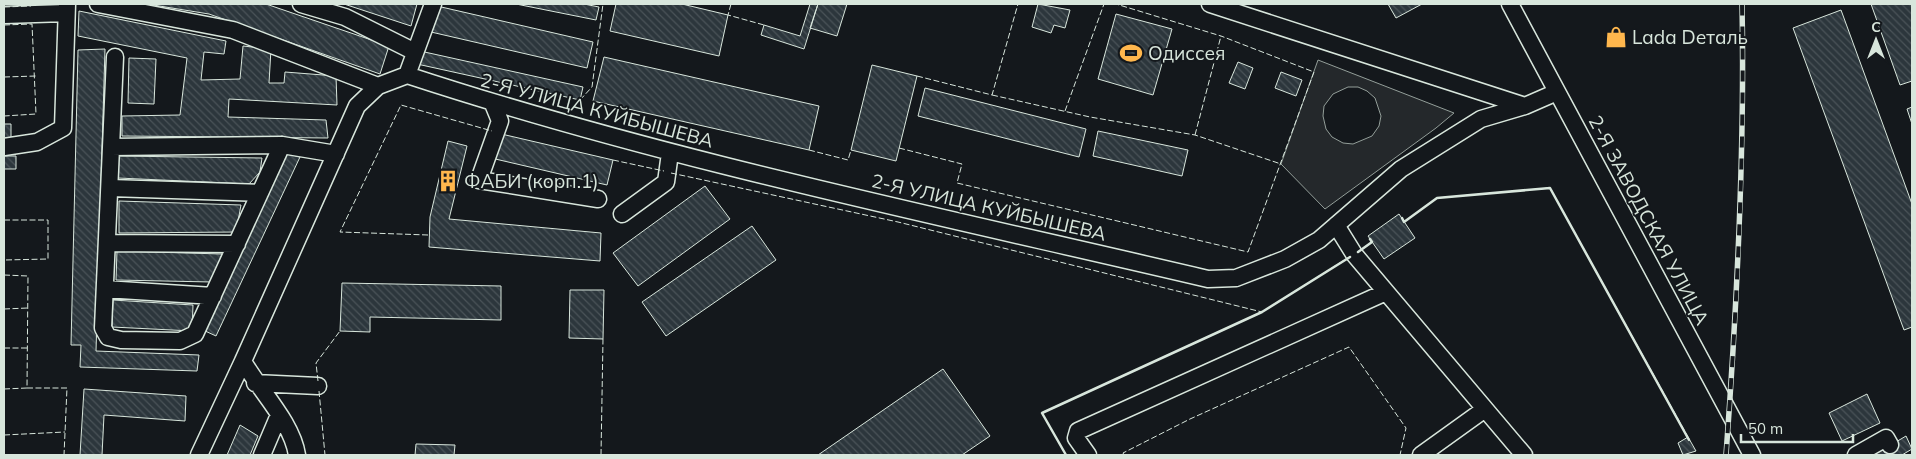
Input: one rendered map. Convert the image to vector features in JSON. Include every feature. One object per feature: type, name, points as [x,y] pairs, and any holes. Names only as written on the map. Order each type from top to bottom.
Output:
[{"type":"street","points":[[98,4],[233,30],[378,86]]},
{"type":"street","points":[[300,4],[345,17],[415,52]]},
{"type":"street","points":[[199,455],[357,106],[378,86],[407,76],[433,4]]},
{"type":"street","points":[[1210,4],[1525,106]]},
{"type":"street","name":"2-Я ЗАВОДСКАЯ УЛИЦА","points":[[1510,4],[1752,455]]},
{"type":"street","points":[[4,15],[67,8],[64,128],[37,142],[4,147]]},
{"type":"street","points":[[115,57],[103,328],[108,337],[121,340],[180,341],[195,334],[282,145]]},
{"type":"street","name":"2-Я УЛИЦА КУЙБЫШЕВА","points":[[407,76],[493,104],[670,153],[1208,279],[1236,278],[1285,259],[1319,240],[1401,169],[1481,119],[1525,106],[1557,92]]},
{"type":"street","points":[[493,104],[500,121],[479,180],[598,199]]},
{"type":"street","points":[[111,147],[282,145],[336,154]]},
{"type":"street","points":[[622,214],[666,182],[670,153]]},
{"type":"street","points":[[110,188],[260,193]]},
{"type":"street","points":[[1336,225],[1354,254],[1524,455]]},
{"type":"street","points":[[107,243],[236,244]]},
{"type":"street","points":[[105,289],[213,296]]},
{"type":"street","points":[[1088,455],[1076,438],[1078,431],[1386,292]]},
{"type":"street","points":[[243,361],[255,383],[279,415],[295,444],[297,455]]},
{"type":"street","points":[[255,383],[318,386]]},
{"type":"street","points":[[1421,455],[1485,409]]},
{"type":"street","points":[[262,455],[279,415]]},
{"type":"shaded area","points":[[1318,60],[1454,113],[1325,209],[1281,164]],"holes":[[[1348,87],[1358,87],[1367,91],[1375,98],[1381,116],[1379,126],[1372,136],[1353,144],[1343,143],[1332,137],[1326,129],[1323,116],[1324,106],[1333,94]]]},
{"type":"building","points":[[147,4],[266,4],[389,46],[380,74],[209,14]]},
{"type":"building","points":[[344,4],[417,4],[411,26]]},
{"type":"building","points":[[516,4],[584,4],[599,7],[596,20]]},
{"type":"building","points":[[616,4],[682,4],[728,15],[719,56],[610,31]]},
{"type":"building","points":[[810,4],[818,4],[804,49],[761,35],[764,25],[800,36]]},
{"type":"building","points":[[818,4],[847,4],[837,36],[810,28]]},
{"type":"building","points":[[1038,4],[1070,10],[1065,28],[1054,25],[1051,33],[1032,27]]},
{"type":"building","points":[[1388,4],[1422,4],[1396,18]]},
{"type":"building","points":[[1871,4],[1912,4],[1912,81],[1900,85]]},
{"type":"building","points":[[437,6],[593,42],[587,68],[431,32]]},
{"type":"building","points":[[1841,10],[1912,204],[1912,327],[1904,330],[1793,28]]},
{"type":"building","points":[[79,11],[226,41],[224,54],[204,52],[201,80],[240,79],[243,46],[271,49],[269,83],[284,83],[285,72],[336,76],[337,105],[229,99],[228,117],[326,120],[328,138],[122,136],[122,116],[180,115],[187,58],[78,36]]},
{"type":"building","points":[[1116,14],[1172,29],[1153,95],[1098,79]]},
{"type":"building","points":[[105,49],[96,351],[199,355],[197,371],[80,367],[81,345],[71,345],[78,50]]},
{"type":"building","points":[[420,51],[583,87],[580,100],[417,64]]},
{"type":"building","points":[[604,57],[819,106],[809,150],[593,101]]},
{"type":"building","points":[[129,58],[156,59],[154,104],[128,103]]},
{"type":"building","points":[[1238,62],[1253,68],[1245,89],[1229,83]]},
{"type":"building","points":[[872,65],[917,76],[896,161],[851,150]]},
{"type":"building","points":[[1281,72],[1302,80],[1296,96],[1275,88]]},
{"type":"building","points":[[925,88],[1086,129],[1079,157],[918,116]]},
{"type":"building","points":[[1912,107],[1912,124],[1907,109]]},
{"type":"building","points":[[4,124],[11,124],[11,140],[4,140]]},
{"type":"building","points":[[1098,131],[1188,150],[1182,176],[1093,156]]},
{"type":"building","points":[[497,133],[613,160],[607,185],[491,158]]},
{"type":"building","name":"ФАБИ (корп.1)","points":[[448,141],[467,146],[449,219],[601,233],[600,261],[429,247],[430,217]]},
{"type":"building","points":[[285,153],[300,157],[216,336],[203,330]]},
{"type":"building","points":[[4,156],[16,156],[16,169],[4,169]]},
{"type":"building","points":[[117,156],[262,158],[260,172],[249,184],[118,178]]},
{"type":"building","points":[[705,186],[730,219],[638,286],[613,253]]},
{"type":"building","points":[[119,201],[241,205],[236,232],[119,233]]},
{"type":"building","points":[[1399,214],[1415,238],[1384,259],[1368,236]]},
{"type":"building","points":[[752,226],[776,260],[666,336],[642,302]]},
{"type":"building","points":[[117,251],[222,254],[212,282],[116,280]]},
{"type":"building","points":[[342,283],[501,286],[501,320],[370,317],[370,332],[340,331]]},
{"type":"building","points":[[570,290],[604,290],[603,339],[569,338]]},
{"type":"building","points":[[113,300],[193,305],[192,331],[112,327]]},
{"type":"building","points":[[943,369],[990,436],[962,455],[818,455]]},
{"type":"building","points":[[84,389],[186,396],[185,421],[104,415],[102,455],[80,455]]},
{"type":"building","points":[[1867,394],[1880,423],[1842,441],[1829,413]]},
{"type":"building","points":[[240,425],[258,436],[250,455],[227,455]]},
{"type":"building","points":[[1906,436],[1912,449],[1902,455],[1874,455]]},
{"type":"building","points":[[1688,437],[1696,451],[1683,455],[1678,443]]},
{"type":"building","points":[[416,444],[455,445],[454,455],[415,455]]},
{"type":"railway","points":[[1726,455],[1739,230],[1743,60],[1742,4]]},
{"type":"fence","points":[[4,7],[31,6],[32,4]]},
{"type":"fence","points":[[580,100],[592,87],[603,4]]},
{"type":"fence","points":[[731,4],[728,15],[764,25]]},
{"type":"fence","points":[[917,76],[992,95],[1018,4]]},
{"type":"fence","points":[[1065,111],[1104,4]]},
{"type":"fence","points":[[899,148],[962,164],[957,183],[1248,252],[1314,72],[1221,36],[1116,4]]},
{"type":"fence","points":[[4,25],[32,24],[36,114],[4,116]]},
{"type":"fence","points":[[1195,135],[1221,36]]},
{"type":"fence","points":[[4,77],[36,76]]},
{"type":"fence","points":[[992,95],[1090,117],[1195,135],[1281,164]]},
{"type":"fence","points":[[428,235],[340,232],[401,105],[492,131]]},
{"type":"fence","points":[[809,150],[848,160],[851,150]]},
{"type":"fence","points":[[613,160],[664,171]]},
{"type":"fence","points":[[671,173],[898,222],[1262,312],[1351,256]]},
{"type":"fence","points":[[1404,222],[1437,198],[1550,188],[1688,437]]},
{"type":"fence","points":[[4,220],[48,220],[48,259],[4,260]]},
{"type":"fence","points":[[1358,252],[1372,242]]},
{"type":"fence","points":[[4,275],[28,276],[27,388],[67,388],[64,455]]},
{"type":"fence","points":[[4,309],[28,308]]},
{"type":"fence","points":[[1066,455],[1042,413],[1262,312]]},
{"type":"fence","points":[[318,381],[316,363],[340,331]]},
{"type":"fence","points":[[601,455],[603,339]]},
{"type":"fence","points":[[1124,455],[1123,453],[1190,419],[1349,347],[1406,428],[1400,455]]},
{"type":"fence","points":[[4,348],[27,348]]},
{"type":"fence","points":[[4,389],[27,388]]},
{"type":"fence","points":[[319,391],[325,455]]},
{"type":"fence","points":[[4,435],[65,432]]},
{"type":"wall","points":[[1402,218],[1404,222],[1437,198],[1550,188],[1689,440]]},
{"type":"wall","points":[[1358,252],[1372,242],[1370,239]]},
{"type":"wall","points":[[1066,455],[1042,413],[1262,312],[1350,257]]},
{"type":"place","name":"Lada Dеталь","points":[[1616,37]]},
{"type":"place","name":"Одиссея","points":[[1131,53]]},
{"type":"place","name":"ФАБИ (корп.1)","points":[[448,181]]}]
